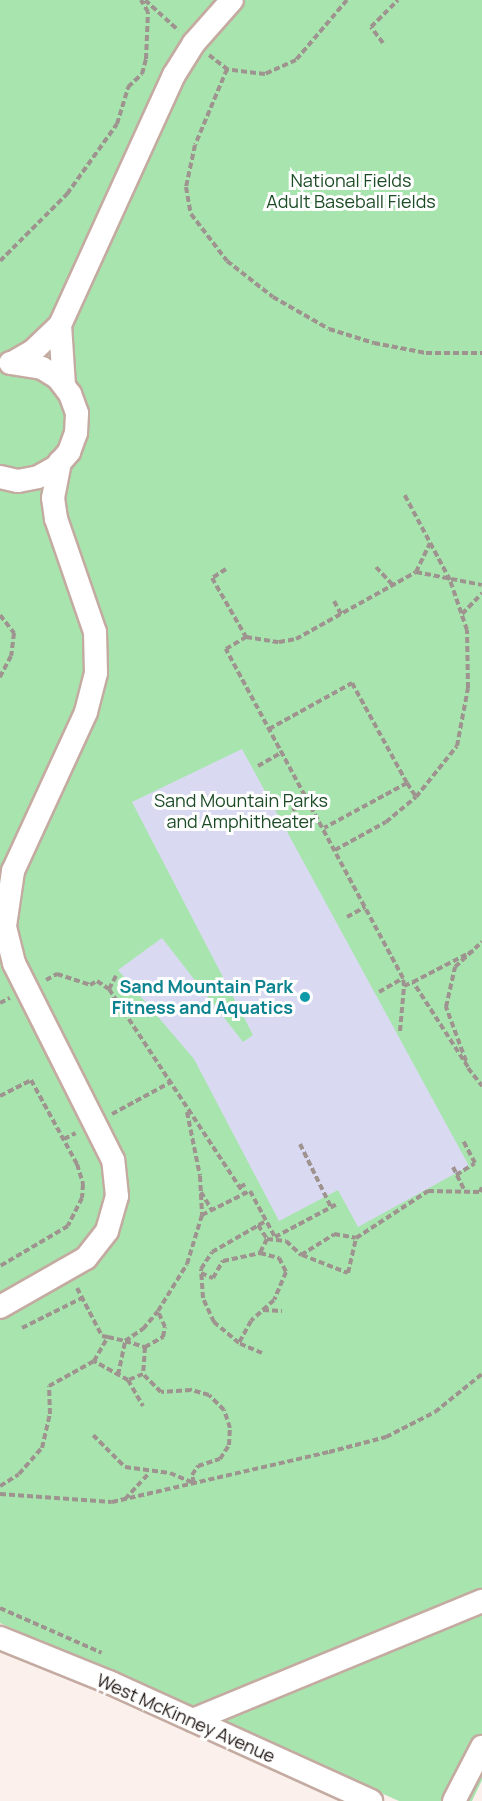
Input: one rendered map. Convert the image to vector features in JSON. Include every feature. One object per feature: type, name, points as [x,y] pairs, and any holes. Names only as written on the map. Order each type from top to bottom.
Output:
[{"type":"street","points":[[6,364],[33,351],[60,325],[174,75],[194,43],[232,0]]},
{"type":"street","points":[[0,1307],[79,1263],[107,1231],[114,1215],[118,1179],[95,1123],[26,990],[8,946],[8,886],[86,712],[96,673],[95,632],[56,519],[53,498],[60,462],[76,433],[77,413],[64,385],[60,325]]},
{"type":"street","points":[[6,364],[42,368],[64,385]]},
{"type":"street","points":[[6,478],[38,477],[60,462]]},
{"type":"street","points":[[6,478],[32,492],[56,519]]},
{"type":"street","points":[[193,1720],[482,1601]]},
{"type":"street","name":"West McKinney Avenue","points":[[0,1638],[193,1720],[370,1801]]},
{"type":"street","points":[[454,1801],[482,1747]]},
{"type":"path","points":[[0,261],[68,194],[117,124],[128,87],[142,74],[146,59],[148,12],[141,0]]},
{"type":"path","points":[[347,0],[296,60],[265,74],[227,69],[195,146],[186,187],[191,214],[227,261],[273,297],[329,329],[374,343],[426,353],[482,353]]},
{"type":"path","points":[[383,43],[371,27],[398,0]]},
{"type":"path","points":[[335,850],[386,822],[416,797],[457,746],[468,688],[467,630],[450,580],[404,494]]},
{"type":"path","points":[[400,1032],[403,978],[226,649],[246,637],[279,642],[296,639],[416,572],[430,543]]},
{"type":"path","points":[[376,567],[393,585]]},
{"type":"path","points":[[226,569],[212,578],[246,637]]},
{"type":"path","points":[[416,572],[482,585]]},
{"type":"path","points":[[462,614],[482,593]]},
{"type":"path","points":[[334,601],[341,614]]},
{"type":"path","points":[[0,615],[14,633],[11,656],[0,677]]},
{"type":"path","points":[[269,729],[352,683],[416,797]]},
{"type":"path","points":[[258,766],[282,752]]},
{"type":"path","points":[[324,828],[407,783]]},
{"type":"path","points":[[292,810],[310,803]]},
{"type":"path","points":[[347,917],[365,907]]},
{"type":"path","points":[[468,1067],[446,1006],[455,967],[482,942]]},
{"type":"path","points":[[404,986],[473,951]]},
{"type":"path","points":[[0,1004],[57,974],[90,985],[96,981],[109,989],[244,1195]]},
{"type":"path","points":[[109,989],[116,976]]},
{"type":"path","points":[[379,992],[403,978]]},
{"type":"path","points":[[413,982],[482,1086]]},
{"type":"path","points":[[0,1096],[31,1080],[64,1139],[83,1184],[77,1211],[68,1226],[51,1239],[0,1266]]},
{"type":"path","points":[[64,1139],[169,1083]]},
{"type":"path","points":[[118,1375],[124,1341],[143,1329],[158,1311],[187,1264],[202,1215],[194,1141],[181,1102]]},
{"type":"path","points":[[456,1175],[475,1163],[463,1140]]},
{"type":"path","points":[[300,1144],[331,1207]]},
{"type":"path","points":[[453,1167],[464,1190]]},
{"type":"path","points":[[240,1187],[246,1184]]},
{"type":"path","points":[[301,1255],[334,1234],[356,1238],[428,1191],[480,1192],[482,1187]]},
{"type":"path","points":[[201,1191],[212,1210]]},
{"type":"path","points":[[202,1215],[250,1191],[275,1237],[297,1247],[301,1255],[348,1273],[356,1238]]},
{"type":"path","points":[[260,1253],[267,1239],[337,1204]]},
{"type":"path","points":[[262,1353],[239,1343],[214,1322],[202,1298],[201,1273],[212,1252],[266,1221]]},
{"type":"path","points":[[258,1225],[267,1239]]},
{"type":"path","points":[[201,1273],[213,1278],[223,1261],[260,1253],[279,1258],[286,1272],[280,1290],[251,1321],[239,1343]]},
{"type":"path","points":[[22,1328],[82,1298]]},
{"type":"path","points":[[263,1310],[282,1311]]},
{"type":"path","points":[[0,1486],[19,1474],[42,1448],[50,1414],[49,1386],[94,1361],[108,1337],[145,1347],[163,1337],[165,1327],[158,1311]]},
{"type":"path","points":[[145,1347],[143,1374],[161,1392],[191,1390],[209,1395],[224,1410],[230,1428],[229,1445],[220,1459],[198,1466],[192,1475],[194,1483]]},
{"type":"path","points":[[94,1361],[128,1380],[143,1406]]},
{"type":"path","points":[[128,1380],[143,1374]]},
{"type":"path","points":[[0,1494],[112,1502],[386,1437],[435,1412],[482,1374]]},
{"type":"path","points":[[93,1435],[125,1467],[149,1473],[170,1473],[194,1483]]},
{"type":"path","points":[[124,1499],[149,1473]]},
{"type":"green space","name":"Sand Mountain Parks and Amphitheater","points":[[0,0],[482,0],[482,1780],[472,1801],[399,1801],[0,1623]]},
{"type":"building","name":"Sand Mountain Park Fitness and Aquatics","points":[[242,749],[469,1166],[358,1227],[338,1190],[279,1221],[194,1059],[118,970],[162,938],[243,1042],[253,1035],[132,802]]},
{"type":"place","name":"Sand Mountain Park Fitness and Aquatics","points":[[305,997]]},
{"type":"park label","name":"National Fields Adult Baseball Fields","points":[[351,192]]}]
